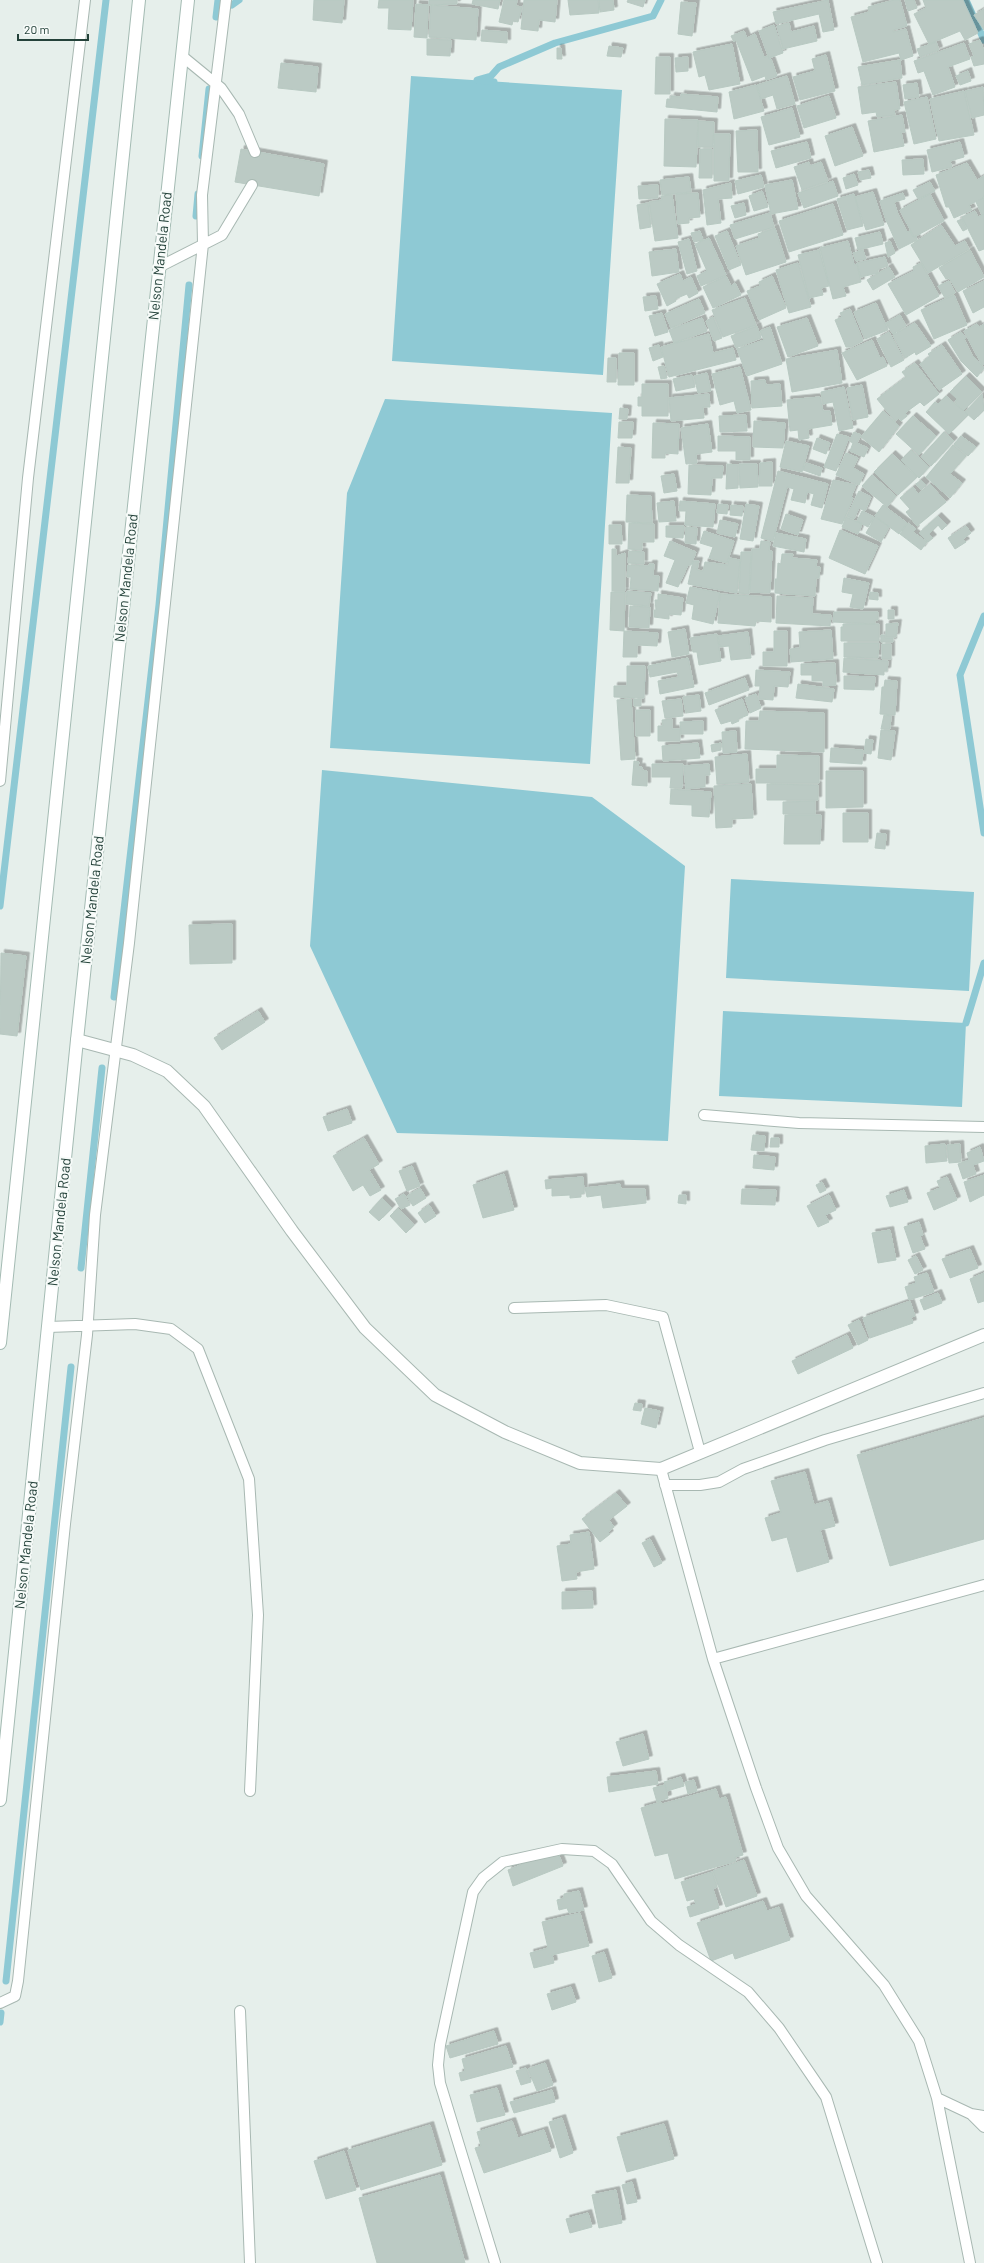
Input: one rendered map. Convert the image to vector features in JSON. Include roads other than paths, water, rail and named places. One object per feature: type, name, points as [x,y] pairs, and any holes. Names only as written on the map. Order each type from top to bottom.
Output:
[{"type":"main road","points":[[0,1343],[139,0]]},
{"type":"main road","name":"Nelson Mandela Road","points":[[0,1800],[77,1040],[188,0]]},
{"type":"main road","points":[[77,1040],[133,1055],[167,1071],[204,1106],[292,1231],[365,1328],[435,1395],[505,1432],[580,1463],[661,1468],[984,1335]]},
{"type":"lane","points":[[0,781],[28,478],[85,0]]},
{"type":"lane","points":[[0,2003],[15,1996],[18,1981],[87,1325],[95,1215],[130,935],[203,244],[202,195],[226,0]]},
{"type":"lane","points":[[182,56],[221,88],[239,114],[255,152]]},
{"type":"lane","points":[[159,267],[222,235],[252,185]]},
{"type":"lane","points":[[704,1115],[799,1123],[984,1127]]},
{"type":"lane","points":[[514,1308],[606,1305],[662,1317],[700,1452]]},
{"type":"lane","points":[[48,1327],[135,1324],[171,1329],[198,1349],[249,1479],[258,1615],[250,1791]]},
{"type":"lane","points":[[665,1485],[700,1485],[719,1482],[743,1469],[825,1440],[984,1393]]},
{"type":"lane","points":[[661,1468],[713,1658],[756,1788],[778,1848],[806,1896],[884,1985],[919,2042],[937,2098],[970,2263]]},
{"type":"lane","points":[[713,1658],[984,1585]]},
{"type":"lane","points":[[495,2263],[440,2083],[438,2065],[440,2045],[473,1892],[483,1878],[503,1862],[562,1849],[594,1851],[612,1864],[651,1921],[679,1945],[748,1992],[779,2028],[826,2097],[877,2263]]},
{"type":"lane","points":[[240,2011],[250,2263]]},
{"type":"lane","points":[[937,2098],[971,2114],[984,2116]]},
{"type":"lane","points":[[971,2114],[984,2127]]},
{"type":"water","points":[[411,76],[622,90],[603,375],[392,361]]},
{"type":"water","points":[[385,399],[612,413],[590,764],[330,748],[347,493]]},
{"type":"water","points":[[322,770],[592,797],[685,866],[668,1141],[397,1133],[310,946]]},
{"type":"water","points":[[731,879],[974,892],[969,991],[726,978]]},
{"type":"water","points":[[723,1011],[966,1023],[962,1107],[719,1096]]},
{"type":"waterway","points":[[0,906],[106,0]]},
{"type":"waterway","points":[[216,17],[218,0]]},
{"type":"waterway","points":[[232,5],[239,0]]},
{"type":"waterway","points":[[494,82],[477,80],[491,76],[499,67],[555,43],[653,16],[661,0]]},
{"type":"waterway","points":[[966,0],[984,40]]},
{"type":"waterway","points":[[202,156],[209,89]]},
{"type":"waterway","points":[[196,216],[198,194]]},
{"type":"waterway","points":[[114,997],[159,605],[189,285]]},
{"type":"waterway","points":[[984,616],[960,675],[984,833]]},
{"type":"waterway","points":[[966,1023],[984,963]]},
{"type":"waterway","points":[[81,1268],[102,1068]]},
{"type":"waterway","points":[[6,1981],[71,1367]]},
{"type":"waterway","points":[[0,2022],[1,2013]]}]
